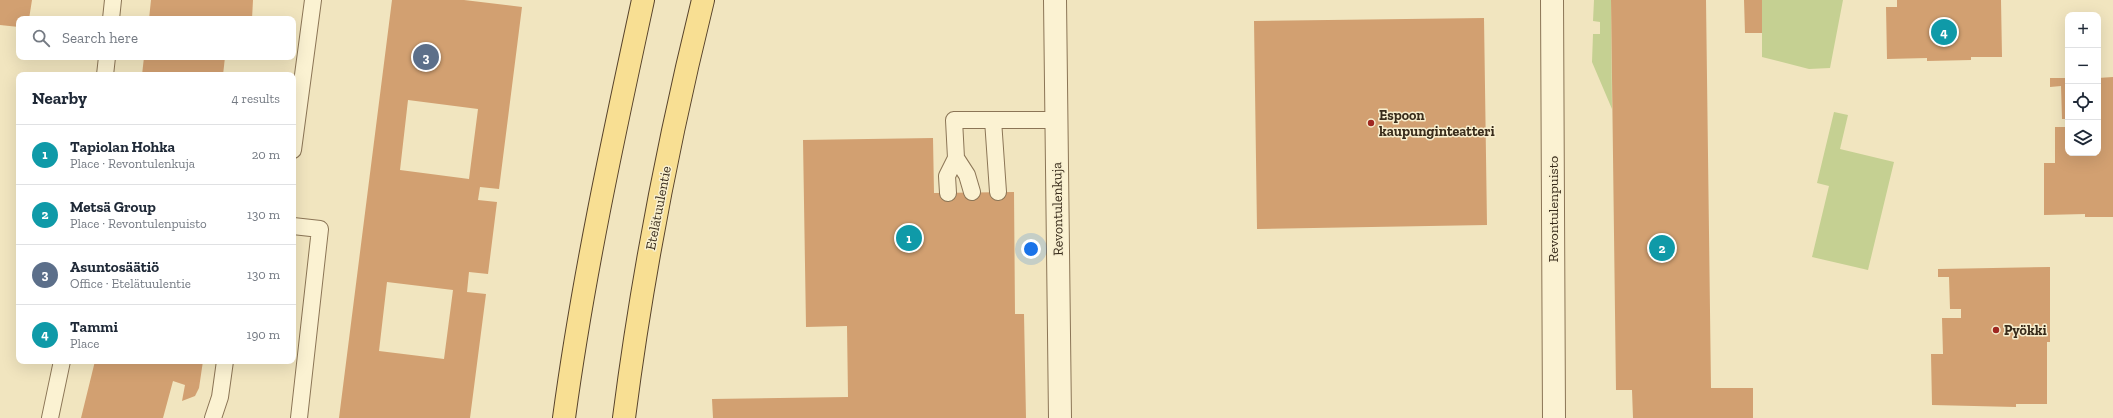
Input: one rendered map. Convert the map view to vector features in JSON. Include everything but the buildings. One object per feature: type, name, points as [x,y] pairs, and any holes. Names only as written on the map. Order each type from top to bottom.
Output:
[{"type":"main road","points":[[564,418],[574,345],[605,174],[643,0]]},
{"type":"main road","name":"Etelätuulentie","points":[[624,418],[634,342],[653,232],[703,0]]},
{"type":"street","name":"Revontulenkuja","points":[[1055,0],[1060,418]]},
{"type":"street","name":"Revontulenpuisto","points":[[1552,0],[1554,418]]},
{"type":"lane","points":[[110,16],[112,0]]},
{"type":"lane","points":[[296,128],[313,0]]},
{"type":"lane","points":[[105,72],[107,60]]},
{"type":"lane","points":[[948,193],[947,176],[956,158],[954,120],[1056,120]]},
{"type":"lane","points":[[993,120],[998,192]]},
{"type":"lane","points":[[956,158],[967,175],[972,192]]},
{"type":"lane","points":[[296,226],[320,229],[299,418]]},
{"type":"lane","points":[[50,418],[61,364]]},
{"type":"lane","points":[[213,418],[220,397],[225,364]]},
{"type":"green space","points":[[1594,0],[1611,0],[1612,109],[1592,62],[1593,34],[1600,34],[1600,22],[1593,21]]},
{"type":"green space","points":[[1762,0],[1843,0],[1830,68],[1809,69],[1762,57]]},
{"type":"green space","points":[[1834,112],[1848,115],[1840,149],[1894,162],[1868,270],[1812,257],[1829,186],[1817,183]]},
{"type":"place","name":"Tammi","points":[[1944,32]]},
{"type":"place","name":"Asuntosäätiö","points":[[426,57]]},
{"type":"place","name":"Espoon kaupunginteatteri","points":[[1371,123]]},
{"type":"place","name":"Tapiolan Hohka","points":[[909,238]]},
{"type":"place","name":"Metsä Group","points":[[1662,248]]},
{"type":"place","name":"Pyökki","points":[[1996,330]]}]
